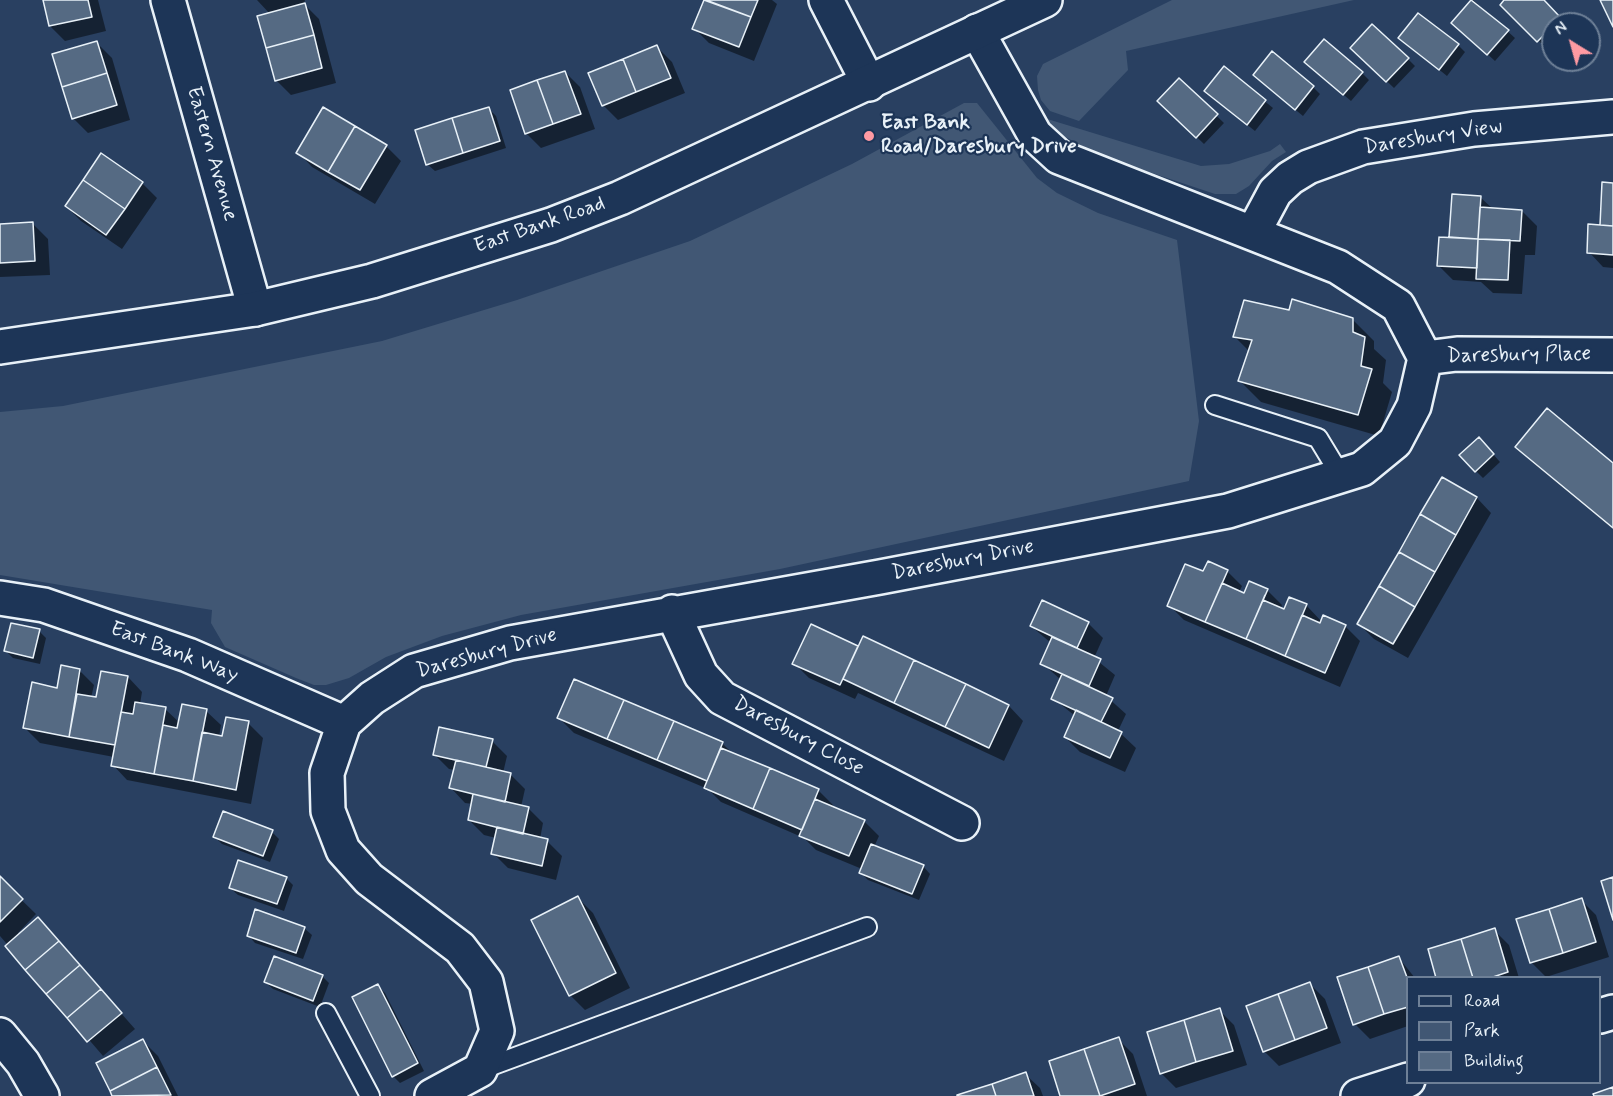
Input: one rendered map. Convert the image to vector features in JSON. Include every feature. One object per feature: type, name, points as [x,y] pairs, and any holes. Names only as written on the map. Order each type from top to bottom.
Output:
[{"type":"street","name":"Eastern Avenue","points":[[168,0],[255,309]]},
{"type":"street","points":[[826,0],[869,84]]},
{"type":"street","name":"East Bank Road","points":[[0,347],[255,309],[372,281],[551,225],[620,198],[1046,0]]},
{"type":"street","points":[[977,31],[1035,135],[1059,157],[1338,267],[1398,306],[1425,358]]},
{"type":"street","name":"Daresbury View","points":[[1253,233],[1275,192],[1290,178],[1308,167],[1363,147],[1474,129],[1613,117]]},
{"type":"street","name":"Daresbury Place","points":[[1425,358],[1457,354],[1613,355]]},
{"type":"street","name":"Daresbury Drive","points":[[480,1070],[497,1031],[486,982],[460,948],[369,879],[343,850],[328,811],[327,773],[344,723],[372,698],[414,671],[510,643],[672,612],[880,578],[1220,513],[1341,476],[1362,469],[1395,442],[1414,406],[1425,358]]},
{"type":"street","name":"East Bank Way","points":[[0,598],[44,605],[188,655],[344,723]]},
{"type":"street","name":"Daresbury Close","points":[[672,612],[701,675],[722,698],[962,823]]},
{"type":"street","points":[[0,1035],[23,1063],[42,1096]]},
{"type":"street","points":[[432,1096],[480,1070]]},
{"type":"street","points":[[1358,1096],[1406,1080]]},
{"type":"lane","points":[[1215,405],[1318,438],[1341,476]]},
{"type":"lane","points":[[480,1070],[867,927]]},
{"type":"lane","points":[[326,1013],[370,1096]]},
{"type":"green space","points":[[1172,0],[1354,0],[1126,51],[1128,70],[1079,121],[1050,111],[1041,100],[1038,90],[1037,76],[1043,64]]},
{"type":"green space","points":[[964,103],[977,103],[1037,178],[1057,193],[1098,213],[1177,240],[1199,421],[1189,481],[780,569],[521,615],[442,636],[386,657],[349,678],[326,685],[314,685],[225,647],[211,623],[212,610],[0,575],[0,412],[63,406],[382,341],[517,300],[690,241],[852,164]]},
{"type":"green space","points":[[1044,118],[1201,166],[1229,164],[1270,151],[1280,144],[1286,152],[1272,161],[1249,186],[1236,194],[1215,194],[1101,156],[1056,132]]},
{"type":"building","points":[[43,0],[88,0],[92,17],[49,26]]},
{"type":"building","points":[[704,0],[751,17],[739,47],[692,29]]},
{"type":"building","points":[[706,0],[758,0],[751,17]]},
{"type":"building","points":[[1471,0],[1509,30],[1487,55],[1451,23]]},
{"type":"building","points":[[1504,0],[1544,0],[1555,12],[1541,12],[1541,38],[1537,42],[1500,5]]},
{"type":"building","points":[[1600,0],[1613,0],[1613,27]]},
{"type":"building","points":[[305,3],[314,35],[266,48],[257,16]]},
{"type":"building","points":[[1418,13],[1459,44],[1439,70],[1398,38]]},
{"type":"building","points":[[1372,24],[1409,58],[1386,82],[1350,48]]},
{"type":"building","points":[[314,35],[322,68],[275,81],[266,48]]},
{"type":"building","points":[[1324,39],[1363,72],[1343,95],[1304,62]]},
{"type":"building","points":[[97,41],[107,73],[62,87],[52,54]]},
{"type":"building","points":[[657,45],[671,78],[636,92],[623,59]]},
{"type":"building","points":[[1272,51],[1314,86],[1295,110],[1253,75]]},
{"type":"building","points":[[623,59],[636,92],[602,106],[588,73]]},
{"type":"building","points":[[1224,66],[1266,100],[1247,125],[1204,91]]},
{"type":"building","points":[[565,71],[581,114],[553,124],[537,80]]},
{"type":"building","points":[[107,73],[117,105],[72,119],[62,87]]},
{"type":"building","points":[[1179,78],[1218,114],[1196,138],[1157,101]]},
{"type":"building","points":[[537,80],[553,124],[525,134],[510,90]]},
{"type":"building","points":[[323,107],[355,126],[328,172],[296,153]]},
{"type":"building","points":[[489,107],[500,141],[463,153],[452,118]]},
{"type":"building","points":[[452,118],[463,153],[426,165],[415,130]]},
{"type":"building","points":[[355,126],[387,145],[360,190],[328,172]]},
{"type":"building","points":[[101,153],[143,182],[125,209],[83,180]]},
{"type":"building","points":[[83,180],[125,209],[106,235],[65,206]]},
{"type":"building","points":[[1602,182],[1613,183],[1613,226],[1600,225]]},
{"type":"building","points":[[1452,194],[1481,196],[1478,239],[1449,237]]},
{"type":"building","points":[[1480,207],[1522,210],[1520,241],[1478,239]]},
{"type":"building","points":[[33,222],[35,261],[0,263],[0,224]]},
{"type":"building","points":[[1588,224],[1613,226],[1613,255],[1587,253]]},
{"type":"building","points":[[1439,237],[1478,239],[1477,268],[1437,266]]},
{"type":"building","points":[[1478,239],[1510,240],[1508,280],[1476,279]]},
{"type":"building","points":[[1292,299],[1353,318],[1353,332],[1365,337],[1361,366],[1372,369],[1358,415],[1238,381],[1252,340],[1233,337],[1244,300],[1289,310]]},
{"type":"building","points":[[1547,408],[1613,463],[1613,528],[1515,447]]},
{"type":"building","points":[[1479,437],[1494,454],[1475,472],[1459,455]]},
{"type":"building","points":[[1442,477],[1477,497],[1456,535],[1420,514]]},
{"type":"building","points":[[1420,514],[1456,535],[1435,572],[1399,552]]},
{"type":"building","points":[[1399,552],[1435,572],[1415,607],[1379,586]]},
{"type":"building","points":[[1208,561],[1228,570],[1205,622],[1167,606],[1185,564],[1203,571]]},
{"type":"building","points":[[1249,581],[1268,589],[1246,639],[1205,622],[1222,583],[1244,593]]},
{"type":"building","points":[[1379,586],[1415,607],[1393,644],[1357,624]]},
{"type":"building","points":[[1265,595],[1263,600],[1284,609],[1289,597],[1307,604],[1285,656],[1246,639]]},
{"type":"building","points":[[1042,600],[1089,622],[1077,648],[1030,626]]},
{"type":"building","points":[[1302,615],[1320,623],[1323,615],[1346,625],[1325,673],[1285,656]]},
{"type":"building","points":[[11,623],[40,629],[33,658],[4,651]]},
{"type":"building","points":[[811,624],[858,646],[840,685],[792,664]]},
{"type":"building","points":[[863,636],[914,660],[894,703],[843,679]]},
{"type":"building","points":[[1052,637],[1101,659],[1089,686],[1040,664]]},
{"type":"building","points":[[914,660],[966,684],[945,727],[894,703]]},
{"type":"building","points":[[61,665],[80,669],[69,737],[23,728],[32,682],[57,688]]},
{"type":"building","points":[[101,671],[128,676],[115,745],[69,737],[77,694],[96,697]]},
{"type":"building","points":[[1062,674],[1113,698],[1101,722],[1051,699]]},
{"type":"building","points":[[574,679],[624,700],[607,739],[557,718]]},
{"type":"building","points":[[966,684],[1009,705],[989,748],[945,727]]},
{"type":"building","points":[[624,700],[674,721],[657,760],[607,739]]},
{"type":"building","points":[[135,702],[166,707],[154,774],[111,766],[121,712],[133,714]]},
{"type":"building","points":[[182,704],[207,709],[193,781],[154,774],[163,725],[177,728]]},
{"type":"building","points":[[1076,710],[1122,732],[1110,758],[1064,737]]},
{"type":"building","points":[[226,717],[249,721],[236,790],[193,781],[202,732],[222,736]]},
{"type":"building","points":[[674,721],[723,742],[707,781],[657,760]]},
{"type":"building","points":[[439,727],[493,739],[486,767],[433,755]]},
{"type":"building","points":[[721,748],[770,768],[753,809],[704,788]]},
{"type":"building","points":[[456,760],[511,773],[505,802],[449,788]]},
{"type":"building","points":[[770,768],[819,789],[802,830],[753,809]]},
{"type":"building","points":[[473,794],[529,807],[523,834],[468,820]]},
{"type":"building","points":[[815,799],[865,820],[849,856],[799,836]]},
{"type":"building","points":[[223,811],[273,830],[263,856],[213,837]]},
{"type":"building","points":[[497,827],[548,839],[542,866],[491,854]]},
{"type":"building","points":[[871,844],[924,865],[912,894],[859,873]]},
{"type":"building","points":[[238,860],[287,877],[277,904],[229,888]]},
{"type":"building","points":[[0,876],[23,899],[0,922]]},
{"type":"building","points":[[1613,877],[1613,920],[1601,881]]},
{"type":"building","points":[[578,896],[616,973],[569,996],[531,920]]},
{"type":"building","points":[[1582,898],[1596,942],[1563,953],[1549,909]]},
{"type":"building","points":[[255,909],[305,927],[296,953],[247,936]]},
{"type":"building","points":[[1549,909],[1563,953],[1530,963],[1516,919]]},
{"type":"building","points":[[38,917],[59,941],[25,970],[5,946]]},
{"type":"building","points":[[1495,928],[1508,972],[1496,976],[1472,976],[1461,939]]},
{"type":"building","points":[[1461,939],[1472,976],[1435,976],[1428,949]]},
{"type":"building","points":[[59,941],[80,965],[46,994],[25,970]]},
{"type":"building","points":[[274,956],[323,975],[313,1001],[264,982]]},
{"type":"building","points":[[1399,956],[1406,976],[1406,1008],[1384,1014],[1368,967]]},
{"type":"building","points":[[80,965],[101,989],[67,1018],[46,994]]},
{"type":"building","points":[[1368,967],[1384,1014],[1353,1025],[1337,977]]},
{"type":"building","points":[[1310,982],[1327,1028],[1295,1040],[1278,994]]},
{"type":"building","points":[[378,984],[418,1063],[392,1077],[352,997]]},
{"type":"building","points":[[101,989],[122,1013],[87,1042],[67,1018]]},
{"type":"building","points":[[1278,994],[1295,1040],[1263,1052],[1246,1006]]},
{"type":"building","points":[[1220,1008],[1233,1051],[1196,1062],[1184,1020]]},
{"type":"building","points":[[1184,1020],[1196,1062],[1160,1074],[1147,1032]]},
{"type":"building","points":[[1119,1037],[1135,1084],[1100,1096],[1084,1049]]},
{"type":"building","points":[[143,1039],[157,1067],[110,1091],[96,1063]]},
{"type":"building","points":[[1084,1049],[1100,1096],[1060,1096],[1049,1061]]},
{"type":"building","points":[[157,1067],[171,1095],[112,1096],[110,1091]]},
{"type":"building","points":[[1026,1072],[1034,1096],[996,1096],[992,1084]]},
{"type":"building","points":[[992,1084],[996,1096],[957,1096],[957,1095]]},
{"type":"building","points":[[1613,1087],[1613,1096],[1594,1096],[1593,1094]]},
{"type":"place","name":"East Bank Road/Daresbury Drive","points":[[869,136]]}]
